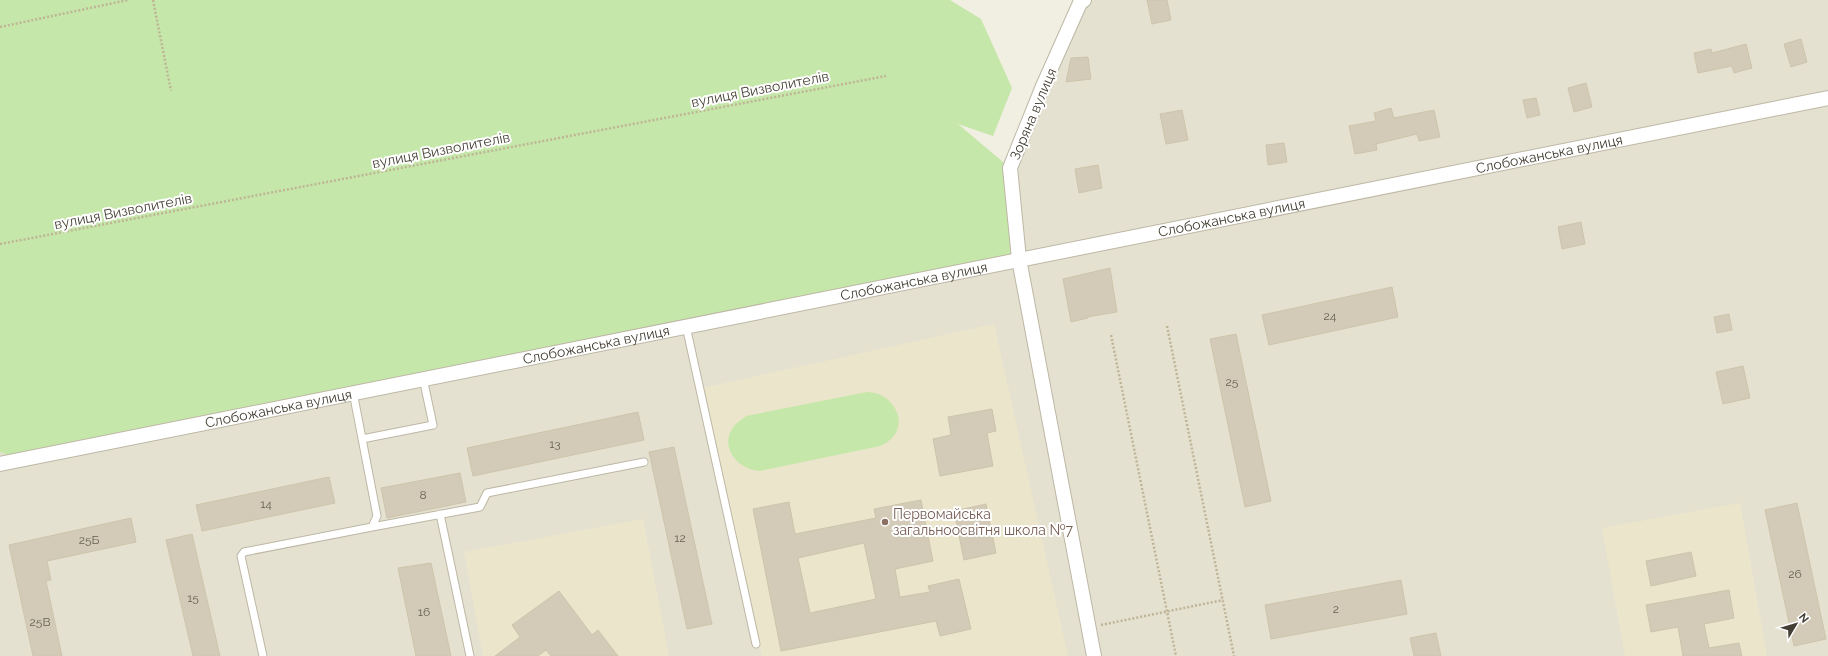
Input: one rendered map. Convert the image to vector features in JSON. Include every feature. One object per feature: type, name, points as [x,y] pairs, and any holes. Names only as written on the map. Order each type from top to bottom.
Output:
[{"type":"street","name":"Зоряна вулиця","points":[[1084,0],[1080,3],[1043,86],[1010,168],[1019,259],[1094,656]]},
{"type":"street","name":"Слобожанська вулиця","points":[[0,464],[353,392],[1828,98]]},
{"type":"street","points":[[0,452],[20,460]]},
{"type":"lane","points":[[686,326],[756,644]]},
{"type":"lane","points":[[362,439],[433,425],[423,378]]},
{"type":"lane","points":[[353,392],[376,516],[372,527]]},
{"type":"lane","points":[[263,656],[241,556],[244,552],[480,507],[487,493],[644,462]]},
{"type":"lane","points":[[440,514],[470,656]]},
{"type":"path","points":[[0,27],[128,0]]},
{"type":"path","points":[[153,0],[171,91]]},
{"type":"path","name":"вулиця Визволителів","points":[[0,244],[886,76]]},
{"type":"path","points":[[1167,326],[1234,656]]},
{"type":"path","points":[[1111,335],[1176,656]]},
{"type":"path","points":[[1089,627],[1223,600]]},
{"type":"shaded area","points":[[1084,0],[1828,0],[1828,656],[0,656],[0,452],[20,460],[1010,168]]},
{"type":"shaded area","name":"Первомайська загальноосвітня школа №7","points":[[994,324],[1068,656],[762,656],[703,388]]},
{"type":"shaded area","points":[[1740,503],[1767,656],[1625,656],[1602,528]]},
{"type":"shaded area","points":[[643,519],[669,656],[483,656],[464,552]]},
{"type":"green space","points":[[0,0],[950,0],[981,19],[1012,88],[993,136],[958,124],[1010,168],[1019,259],[20,460],[0,452]]},
{"type":"green space","points":[[867,392],[876,393],[884,397],[895,408],[898,416],[899,424],[896,432],[890,440],[880,446],[760,471],[751,470],[743,466],[732,455],[728,440],[736,424],[746,416]]},
{"type":"building","points":[[1147,0],[1167,0],[1171,20],[1152,24]]},
{"type":"building","points":[[1801,39],[1807,62],[1791,67],[1784,44]]},
{"type":"building","points":[[1746,44],[1752,68],[1734,73],[1732,66],[1698,73],[1694,53],[1711,49],[1712,53]]},
{"type":"building","points":[[1088,57],[1091,79],[1066,82],[1071,58]]},
{"type":"building","points":[[1586,83],[1592,107],[1574,112],[1568,88]]},
{"type":"building","points":[[1536,98],[1540,115],[1527,118],[1523,100]]},
{"type":"building","points":[[1391,108],[1394,118],[1434,110],[1440,137],[1419,141],[1417,134],[1376,144],[1377,150],[1355,154],[1349,126],[1376,121],[1374,113]]},
{"type":"building","points":[[1182,110],[1188,140],[1166,144],[1160,114]]},
{"type":"building","points":[[1284,143],[1287,162],[1268,165],[1266,145]]},
{"type":"building","points":[[1098,165],[1102,188],[1079,193],[1075,169]]},
{"type":"building","points":[[1581,222],[1585,244],[1562,249],[1558,227]]},
{"type":"building","points":[[1110,268],[1117,312],[1087,317],[1088,318],[1071,322],[1063,279]]},
{"type":"building","points":[[1392,287],[1398,317],[1269,345],[1262,315]]},
{"type":"building","points":[[1729,314],[1732,330],[1717,333],[1714,317]]},
{"type":"building","points":[[1236,334],[1271,501],[1245,507],[1210,339]]},
{"type":"building","points":[[1743,366],[1750,398],[1723,404],[1716,372]]},
{"type":"building","points":[[992,409],[996,431],[987,433],[993,466],[940,476],[933,439],[951,435],[948,417]]},
{"type":"building","points":[[638,412],[644,440],[473,476],[467,448]]},
{"type":"building","points":[[674,447],[712,624],[687,629],[649,452]]},
{"type":"building","points":[[460,473],[466,502],[387,518],[381,488]]},
{"type":"building","points":[[329,477],[335,503],[202,531],[196,505]]},
{"type":"building","points":[[921,500],[933,561],[895,569],[900,597],[930,592],[928,586],[959,579],[971,629],[940,636],[936,621],[781,651],[753,509],[789,502],[795,534],[876,518],[874,509]],"holes":[[[864,543],[876,599],[810,613],[798,558]]]},
{"type":"building","points":[[1797,503],[1826,639],[1794,646],[1765,510]]},
{"type":"building","points":[[986,504],[996,553],[964,560],[954,511]]},
{"type":"building","points":[[131,518],[136,542],[47,561],[51,580],[46,581],[62,656],[33,656],[9,545]]},
{"type":"building","points":[[192,534],[220,656],[193,656],[166,540]]},
{"type":"building","points":[[1691,552],[1696,576],[1651,586],[1646,561]]},
{"type":"building","points":[[431,563],[451,656],[416,656],[398,568]]},
{"type":"building","points":[[1401,580],[1407,614],[1271,639],[1265,605]]},
{"type":"building","points":[[1729,590],[1734,618],[1704,624],[1709,648],[1739,643],[1742,656],[1683,656],[1678,627],[1651,632],[1646,605]]},
{"type":"building","points":[[559,591],[592,635],[598,630],[618,656],[551,656],[546,650],[538,656],[495,656],[520,637],[512,625]]},
{"type":"building","points":[[1436,633],[1441,656],[1414,656],[1410,638]]},
{"type":"place","name":"Первомайська загальноосвітня школа №7","points":[[885,522]]}]
